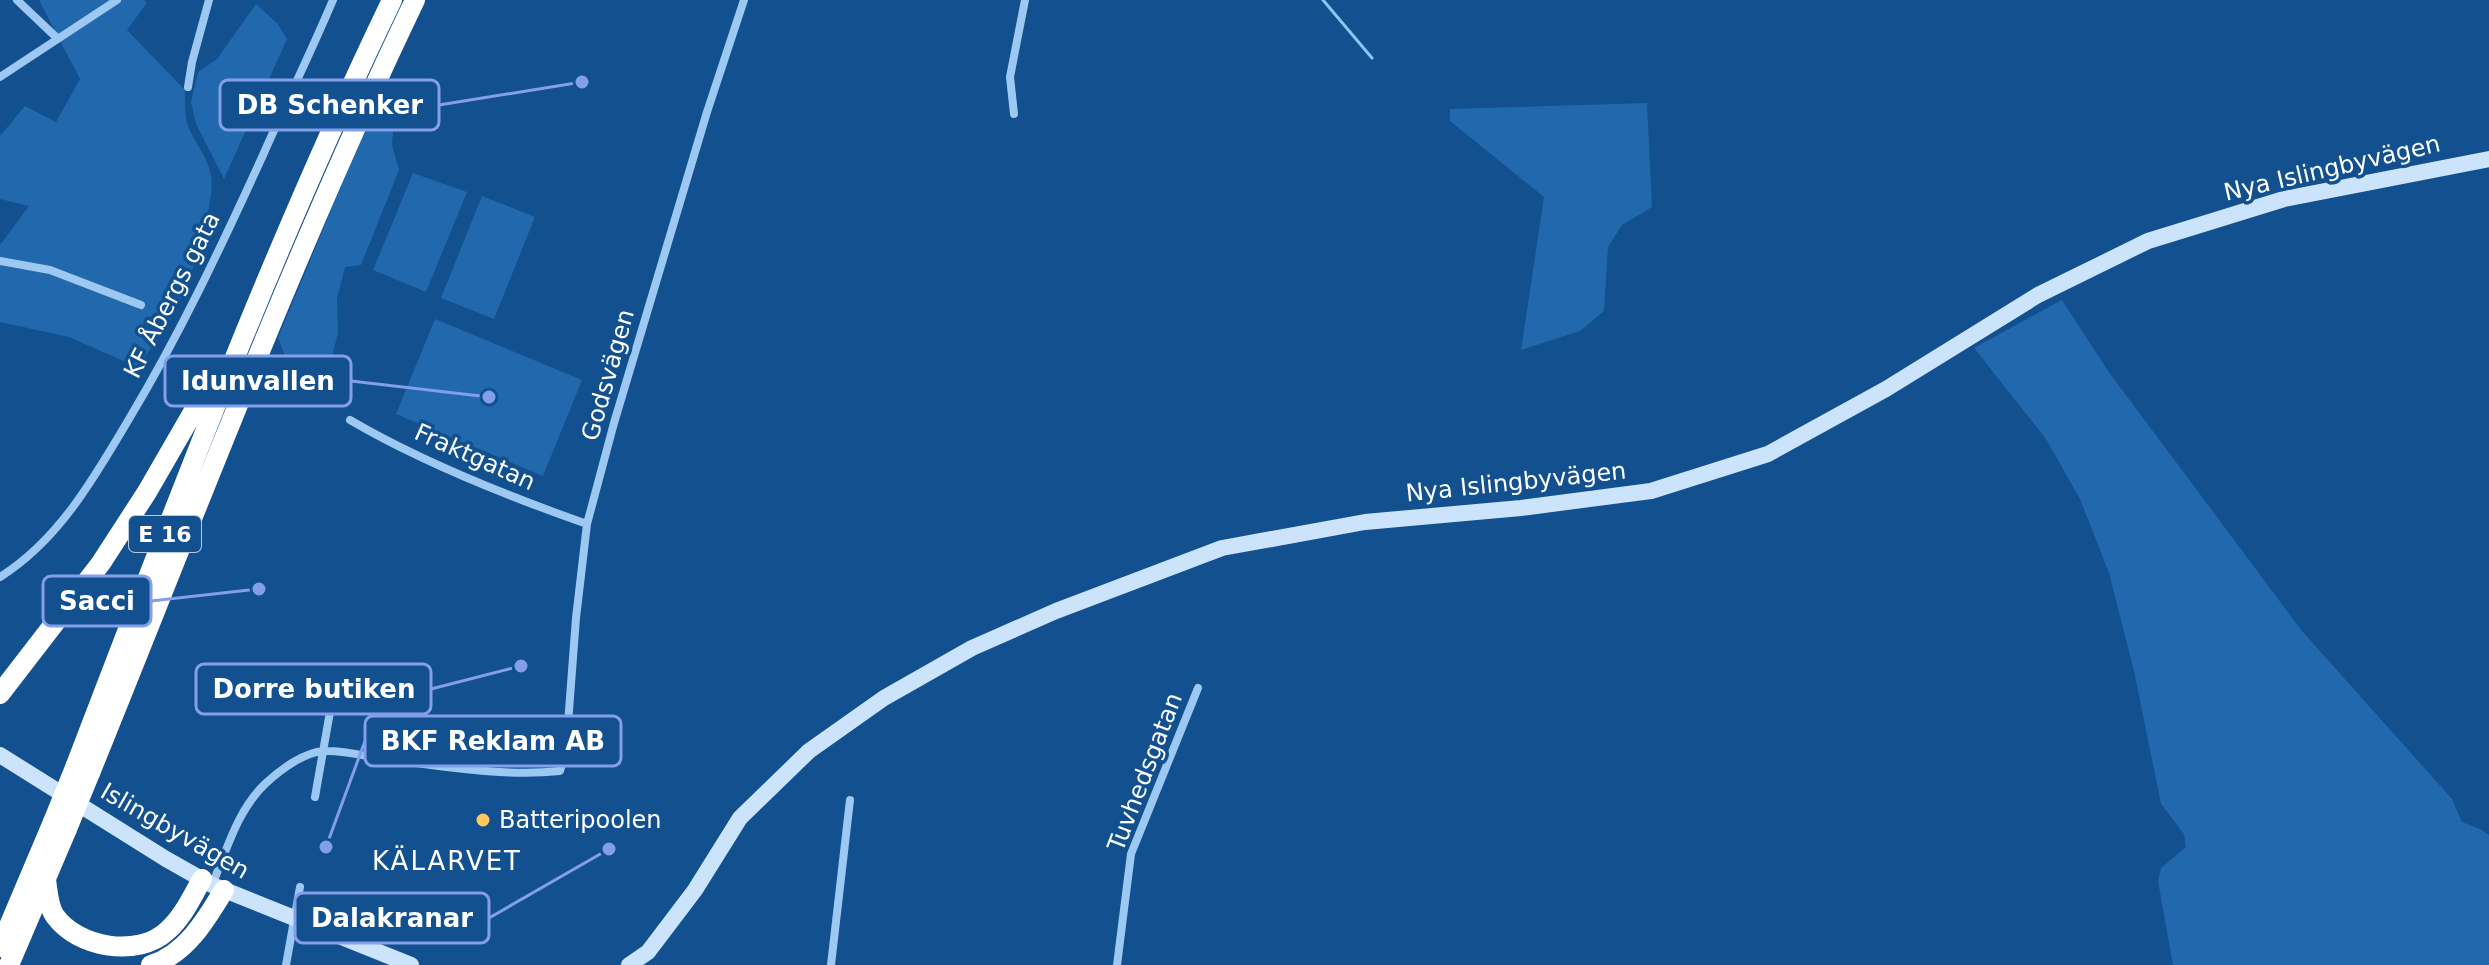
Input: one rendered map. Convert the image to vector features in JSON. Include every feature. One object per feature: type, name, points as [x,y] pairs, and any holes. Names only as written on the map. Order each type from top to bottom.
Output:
[{"type":"highway","name":"E 16","points":[[83,769],[255,303],[339,109],[392,0]]},
{"type":"highway","name":"E 16","points":[[0,947],[60,825],[275,309],[415,0]]},
{"type":"highway","points":[[0,694],[101,563],[140,504],[255,303]]},
{"type":"highway","name":"E 16","points":[[9,965],[46,880],[60,825]]},
{"type":"highway","points":[[46,880],[51,908],[61,923],[95,942],[127,946],[148,943],[167,932],[185,908],[212,885]]},
{"type":"highway","points":[[151,965],[187,943],[212,885]]},
{"type":"street","points":[[17,0],[57,38]]},
{"type":"street","points":[[0,77],[117,0]]},
{"type":"street","points":[[188,87],[209,0]]},
{"type":"street","name":"KF Åbergs gata","points":[[0,577],[32,555],[58,526],[107,457],[159,368],[226,237],[333,0]]},
{"type":"street","name":"Godsvägen","points":[[322,751],[450,767],[535,774],[560,771],[566,750],[587,524],[707,112],[744,0]]},
{"type":"street","points":[[1014,114],[1010,77],[1025,0]]},
{"type":"street","name":"Nya Islingbyvägen","points":[[629,965],[648,952],[695,890],[740,818],[809,751],[897,691],[972,648],[1056,611],[1222,548],[1365,522],[1521,508],[1651,491],[1768,454],[1886,389],[2038,295],[2148,241],[2284,199],[2489,159]]},
{"type":"street","points":[[0,261],[50,270],[141,305]]},
{"type":"street","name":"Fraktgatan","points":[[350,420],[379,437],[442,465],[541,508],[587,524]]},
{"type":"street","points":[[315,797],[337,672]]},
{"type":"street","name":"Tuvhedsgatan","points":[[1117,965],[1131,854],[1198,688]]},
{"type":"street","points":[[212,885],[231,835],[245,809],[265,784],[292,762],[322,751]]},
{"type":"street","name":"Islingbyvägen","points":[[3,758],[212,885],[411,965]]},
{"type":"street","points":[[831,965],[850,800]]},
{"type":"street","points":[[286,965],[300,887]]},
{"type":"shaded area","points":[[39,0],[144,0],[147,3],[127,30],[185,90],[188,126],[211,176],[209,205],[200,244],[181,299],[137,367],[69,337],[0,322],[0,245],[29,206],[0,199],[0,136],[25,106],[56,122],[80,79]]},
{"type":"shaded area","points":[[256,4],[277,23],[287,39],[224,179],[196,124],[191,102],[198,72],[217,59]]},
{"type":"shaded area","points":[[1647,103],[1652,207],[1622,225],[1608,247],[1604,311],[1580,331],[1521,350],[1544,197],[1450,121],[1450,109]]},
{"type":"shaded area","points":[[378,110],[393,132],[392,145],[399,170],[361,265],[345,267],[337,298],[338,333],[328,371],[289,367],[278,338],[356,150]]},
{"type":"shaded area","points":[[413,173],[467,192],[426,292],[373,270]]},
{"type":"shaded area","points":[[482,196],[535,217],[494,319],[441,298]]},
{"type":"shaded area","points":[[2062,300],[2108,371],[2302,631],[2452,799],[2462,822],[2489,835],[2489,965],[2173,965],[2158,881],[2161,868],[2186,847],[2184,834],[2161,804],[2134,671],[2109,573],[2080,499],[2046,439],[1974,348]]},
{"type":"shaded area","points":[[435,319],[582,380],[543,476],[396,414]]},
{"type":"waterway","points":[[1323,0],[1372,58]]},
{"type":"place","name":"DB Schenker","points":[[582,82]]},
{"type":"place","name":"Idunvallen","points":[[489,397]]},
{"type":"place","name":"Sacci","points":[[259,589]]},
{"type":"place","name":"Dorre butiken","points":[[521,666]]},
{"type":"place","name":"Batteripoolen","points":[[483,820]]},
{"type":"place","name":"BKF Reklam AB","points":[[326,847]]},
{"type":"place","name":"Dalakranar","points":[[609,849]]},
{"type":"district","name":"KÄLARVET","points":[[447,861]]}]
